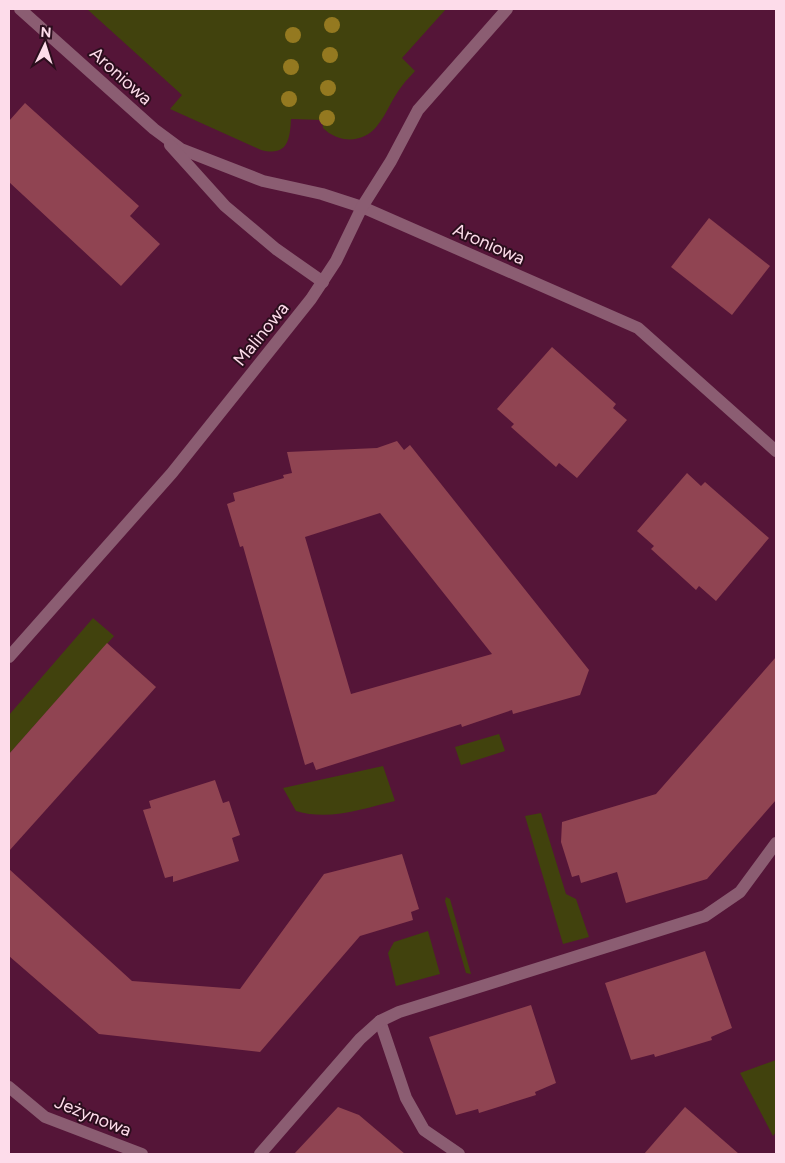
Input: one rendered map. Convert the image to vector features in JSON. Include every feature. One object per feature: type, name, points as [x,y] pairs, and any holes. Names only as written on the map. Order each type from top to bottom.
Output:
[{"type":"street","name":"Aroniowa","points":[[20,9],[154,129],[181,149],[263,181],[322,194],[362,207],[638,328],[776,451]]},
{"type":"street","name":"Malinowa","points":[[9,658],[172,473],[323,282],[336,261],[362,207],[391,161],[418,110],[506,9]]},
{"type":"street","name":"Aroniowa","points":[[154,129],[225,206],[276,249],[323,282]]},
{"type":"street","points":[[260,1154],[360,1039],[380,1021],[399,1012],[705,916],[740,892],[776,843]]},
{"type":"street","points":[[380,1021],[406,1098],[424,1130],[459,1154]]},
{"type":"street","name":"Jeżynowa","points":[[9,1087],[45,1118],[142,1154]]},
{"type":"shaded area","points":[[87,9],[446,9],[402,58],[415,71],[398,91],[381,121],[371,132],[358,138],[343,139],[336,137],[323,128],[322,120],[291,119],[290,133],[286,145],[277,151],[270,151],[261,150],[170,109],[182,95]]},
{"type":"shaded area","points":[[93,618],[114,636],[9,754],[9,715]]},
{"type":"shaded area","points":[[499,734],[505,751],[461,765],[455,747]]},
{"type":"shaded area","points":[[383,766],[395,801],[346,813],[321,815],[296,811],[283,788]]},
{"type":"shaded area","points":[[541,813],[566,894],[576,899],[589,937],[563,944],[525,816]]},
{"type":"shaded area","points":[[446,897],[450,899],[471,974],[466,973],[445,901]]},
{"type":"shaded area","points":[[428,931],[440,974],[396,986],[388,953],[394,942]]},
{"type":"shaded area","points":[[776,1060],[776,1132],[773,1136],[740,1073]]},
{"type":"building","points":[[25,103],[139,206],[130,216],[160,244],[121,286],[9,182],[9,121]]},
{"type":"building","points":[[709,218],[770,266],[732,315],[671,267]]},
{"type":"building","points":[[552,347],[616,404],[613,408],[627,420],[577,478],[559,463],[556,467],[511,427],[514,424],[497,409]]},
{"type":"building","points":[[397,441],[404,450],[410,445],[589,670],[580,695],[513,714],[512,710],[462,727],[461,724],[316,770],[313,762],[305,765],[243,546],[240,547],[227,504],[235,501],[233,493],[284,478],[283,475],[292,473],[287,452],[377,448]],"holes":[[[380,513],[492,654],[351,694],[305,537]]]},
{"type":"building","points":[[687,473],[701,486],[705,482],[769,538],[716,601],[699,586],[696,590],[651,549],[654,546],[637,531]]},
{"type":"building","points":[[107,643],[156,687],[9,851],[9,754]]},
{"type":"building","points":[[776,657],[776,800],[707,879],[626,903],[617,872],[581,883],[579,875],[572,877],[561,842],[562,822],[656,794]]},
{"type":"building","points":[[215,780],[223,803],[229,801],[240,835],[232,838],[239,861],[173,882],[173,876],[165,878],[143,810],[151,808],[149,801]]},
{"type":"building","points":[[402,854],[419,909],[411,912],[413,920],[360,936],[260,1052],[99,1034],[9,956],[9,869],[132,981],[240,989],[324,874]]},
{"type":"building","points":[[705,951],[732,1028],[711,1037],[712,1040],[655,1057],[654,1054],[631,1060],[605,983]]},
{"type":"building","points":[[531,1005],[556,1083],[535,1092],[536,1095],[479,1113],[478,1109],[456,1115],[429,1037]]},
{"type":"building","points":[[338,1107],[359,1115],[405,1154],[294,1154]]},
{"type":"building","points":[[685,1107],[739,1154],[644,1154]]}]
